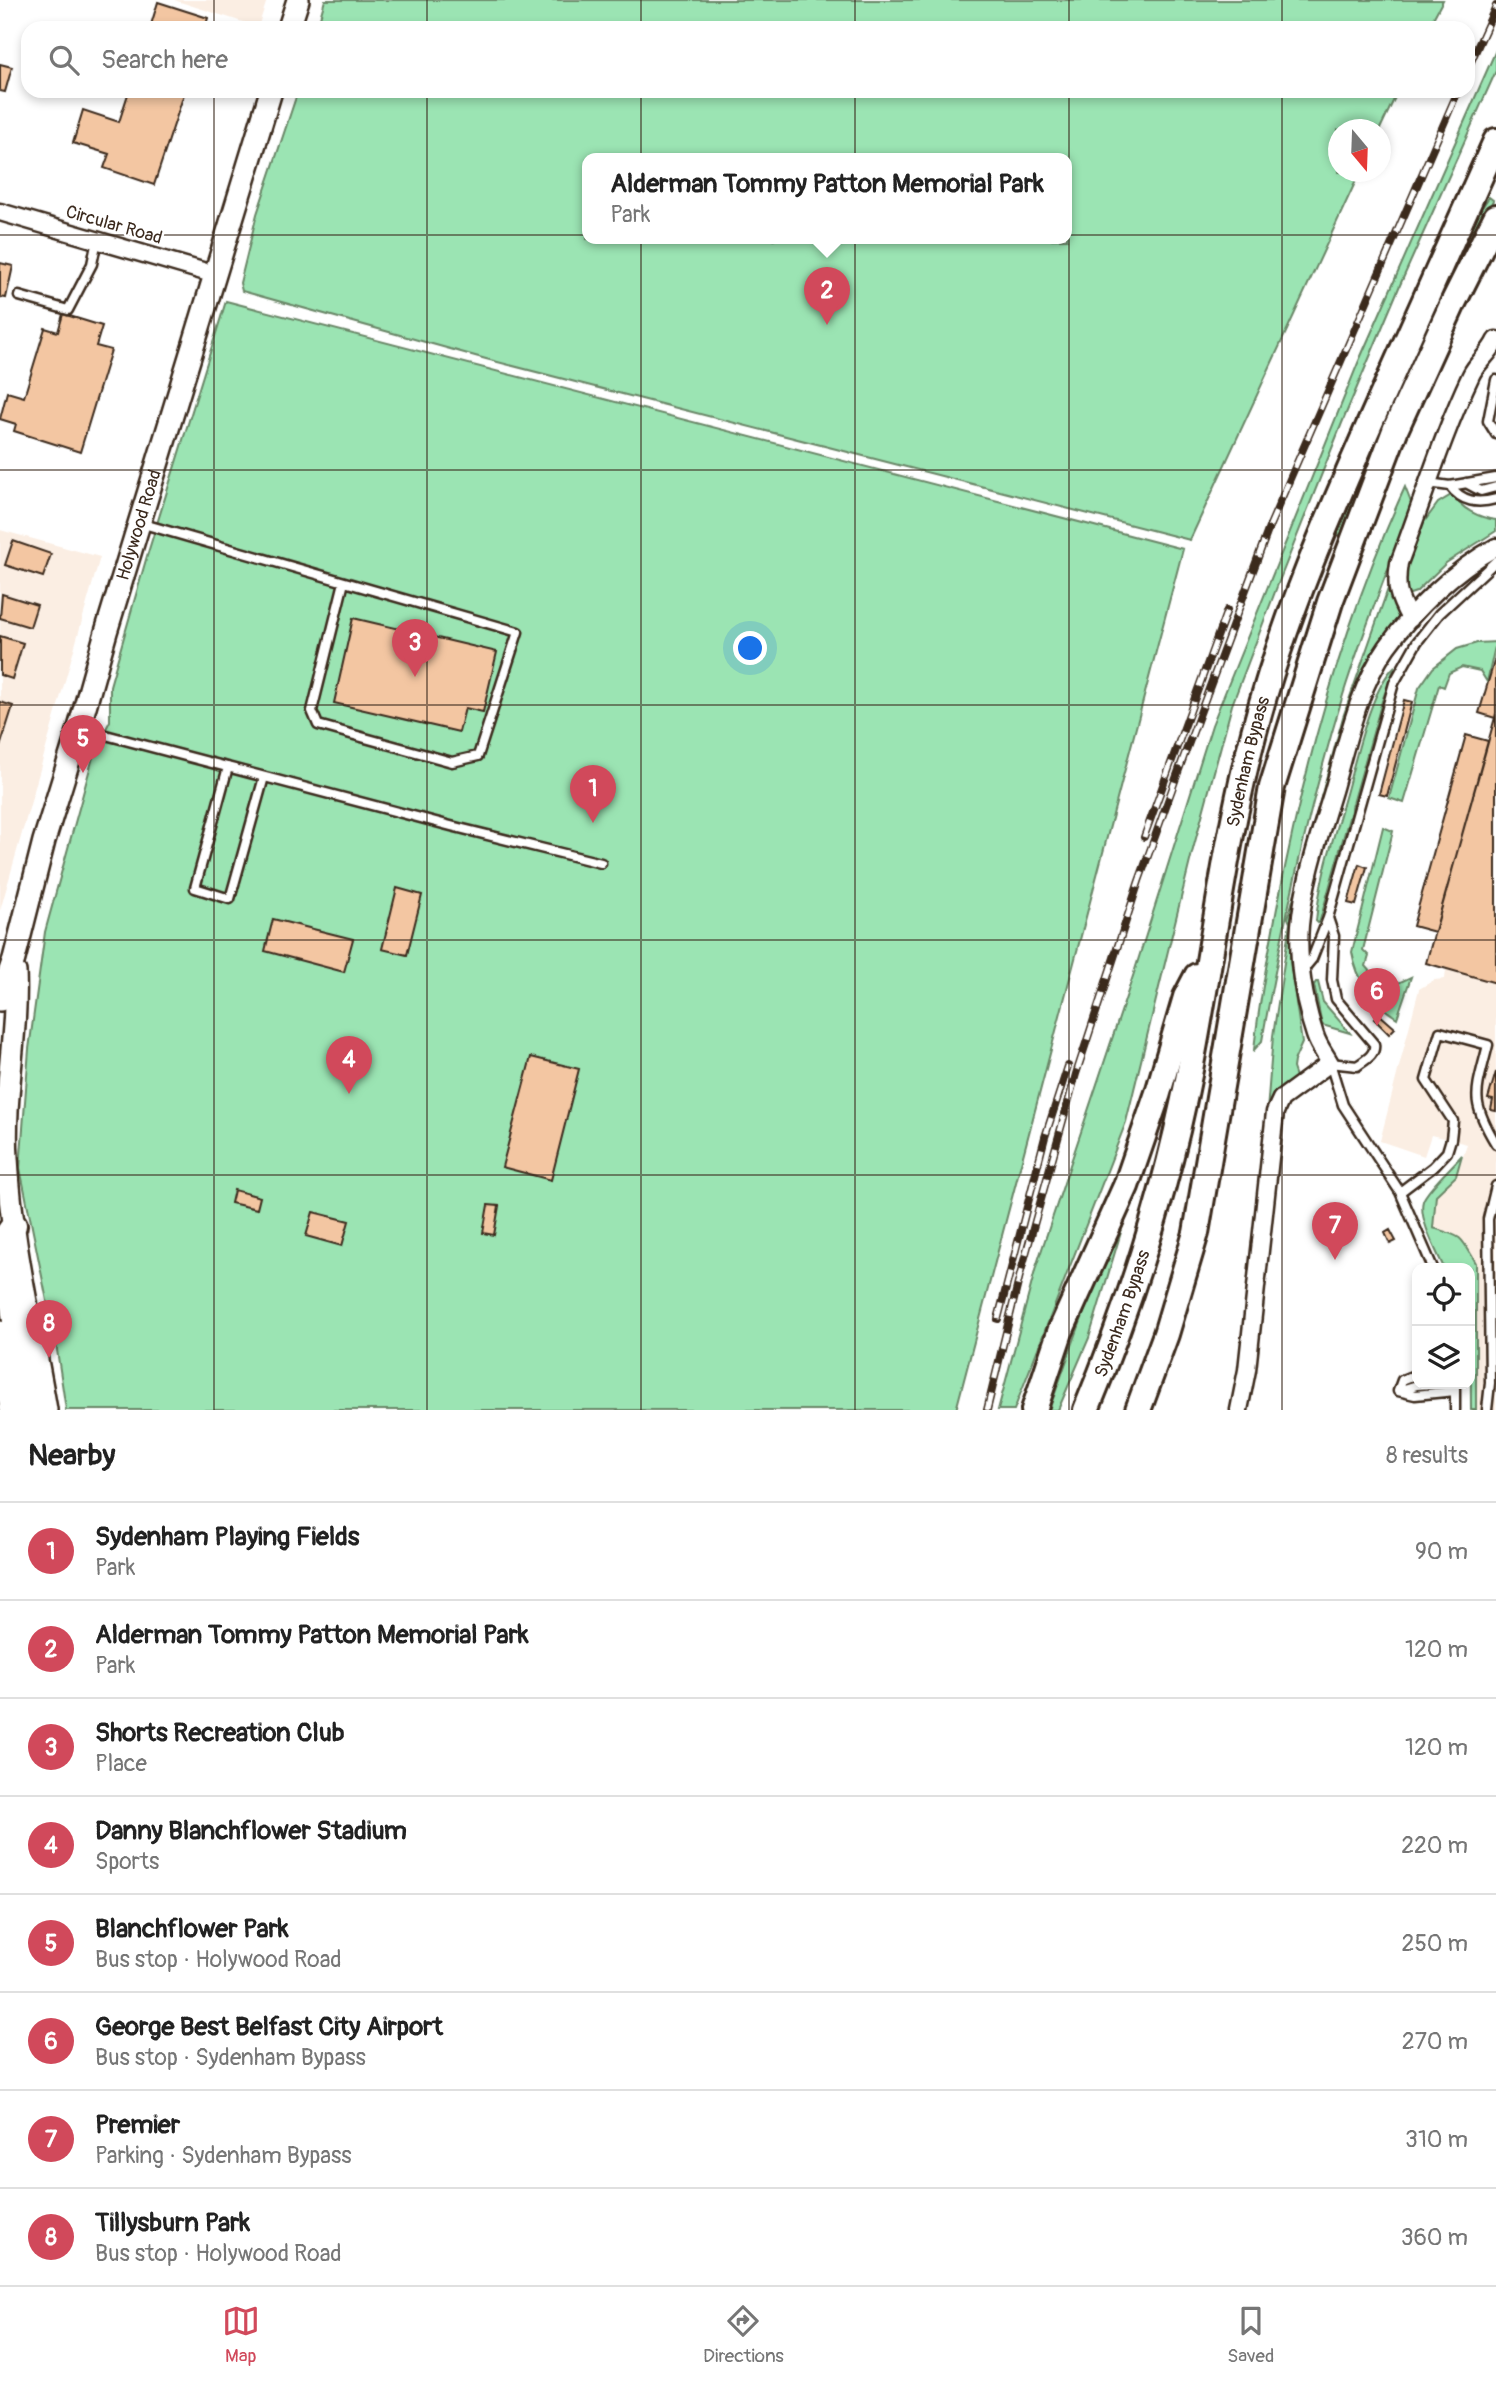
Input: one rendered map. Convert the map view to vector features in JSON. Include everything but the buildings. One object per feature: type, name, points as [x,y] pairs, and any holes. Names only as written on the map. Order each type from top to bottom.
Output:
[{"type":"highway","name":"Sydenham Bypass","points":[[1086,1410],[1118,1329],[1151,1228],[1182,1105],[1230,842],[1254,731],[1287,627],[1335,502],[1496,141]]},
{"type":"highway","name":"Sydenham Bypass","points":[[1138,1410],[1166,1334],[1196,1233],[1272,787],[1330,602],[1396,428],[1452,303],[1496,216]]},
{"type":"highway","points":[[1034,1410],[1060,1332],[1126,1186],[1158,1093],[1186,998],[1210,952]]},
{"type":"highway","points":[[14,1226],[4,1239],[27,1410]]},
{"type":"main road","points":[[291,21],[298,0]]},
{"type":"main road","name":"Holywood Road","points":[[0,1000],[10,956],[106,632],[269,98]]},
{"type":"main road","name":"Holywood Road","points":[[10,956],[16,1006],[3,1157],[46,1410]]},
{"type":"main road","points":[[0,1332],[11,1410]]},
{"type":"street","name":"Circular Road","points":[[0,212],[216,275]]},
{"type":"street","points":[[1410,619],[1399,597],[1396,582],[1399,563],[1444,435],[1473,370],[1491,351],[1496,340]]},
{"type":"street","points":[[1239,1410],[1247,1370],[1275,1112],[1281,1099],[1330,1063],[1315,1037],[1302,971],[1300,925],[1310,874],[1357,711],[1373,670],[1387,647],[1410,619],[1431,596],[1465,567],[1496,547]]},
{"type":"lane","points":[[19,296],[68,310],[92,264],[97,240]]},
{"type":"lane","points":[[1496,380],[1488,421],[1496,434]]},
{"type":"lane","points":[[1428,483],[1450,486],[1496,478]]},
{"type":"lane","points":[[1466,483],[1481,491],[1496,487]]},
{"type":"lane","points":[[1450,486],[1453,491],[1472,502],[1496,499]]},
{"type":"lane","points":[[139,523],[518,632],[478,756],[452,762],[318,725],[312,711],[344,582]]},
{"type":"lane","points":[[1302,971],[1312,959],[1328,918],[1394,683],[1417,642],[1439,614],[1496,561]]},
{"type":"lane","points":[[79,728],[601,863]]},
{"type":"lane","points":[[228,767],[195,888],[230,899],[264,777]]},
{"type":"lane","points":[[1328,918],[1334,936],[1332,980],[1336,999],[1375,1048],[1373,1054],[1357,1066],[1330,1063],[1343,1105],[1401,1192],[1431,1263]]},
{"type":"lane","points":[[1401,1192],[1433,1167],[1447,1152],[1451,1139],[1453,1121],[1426,1080],[1440,1031],[1488,1045],[1475,1097],[1481,1120],[1496,1144]]},
{"type":"lane","points":[[1487,1410],[1490,1382],[1488,1219],[1496,1186]]},
{"type":"lane","points":[[1398,1391],[1402,1380],[1412,1376]]},
{"type":"lane","points":[[1398,1391],[1412,1387]]},
{"type":"lane","points":[[1398,1391],[1415,1395],[1440,1394],[1451,1389]]},
{"type":"lane","points":[[1455,1389],[1455,1410]]},
{"type":"shaded area","points":[[174,0],[267,0],[260,21],[239,21]]},
{"type":"shaded area","points":[[0,530],[100,557],[0,911]]},
{"type":"shaded area","points":[[1496,714],[1496,1410],[1476,1410],[1476,1263],[1433,1229],[1436,1195],[1456,1176],[1467,1144],[1431,1135],[1424,1156],[1380,1141],[1419,989],[1434,980],[1445,979],[1446,969],[1426,963]]},
{"type":"green space","points":[[325,0],[1443,0],[1432,21],[319,21]]},
{"type":"green space","points":[[1496,50],[1496,71],[1400,285],[1342,423],[1232,705],[1192,853],[1126,1122],[1014,1410],[998,1410],[1036,1267],[1134,973],[1212,725],[1358,363]]},
{"type":"green space","points":[[296,98],[1395,98],[1385,119],[1328,119],[1328,182],[1355,182],[1190,540],[486,359],[242,291],[240,283],[257,214]]},
{"type":"green space","points":[[1489,197],[1493,200],[1409,378],[1344,537],[1336,533],[1463,236]]},
{"type":"green space","points":[[226,301],[1183,549],[956,1410],[66,1410],[57,1350],[20,1168],[29,1049],[45,932],[95,750],[110,721],[110,686],[147,556]]},
{"type":"green space","points":[[1405,487],[1412,505],[1359,647],[1330,738],[1297,867],[1262,1041],[1254,1050],[1277,908],[1313,747],[1363,589]]},
{"type":"green space","points":[[1453,494],[1460,504],[1471,512],[1496,520],[1496,531],[1446,563],[1416,592],[1407,595],[1401,579],[1416,533],[1438,503]]},
{"type":"green space","points":[[1389,586],[1400,616],[1373,653],[1346,717],[1290,923],[1288,918],[1343,717]]},
{"type":"green space","points":[[1496,642],[1487,682],[1480,671],[1462,667],[1449,673],[1444,687],[1439,685],[1404,803],[1389,798],[1419,688],[1433,668],[1457,649],[1477,643]]},
{"type":"green space","points":[[1395,666],[1382,701],[1319,924],[1316,921],[1324,871],[1360,743],[1379,690]]},
{"type":"green space","points":[[1383,827],[1393,831],[1363,950],[1369,956],[1366,966],[1379,981],[1392,986],[1411,977],[1397,1018],[1367,990],[1354,963],[1352,952]]},
{"type":"green space","points":[[1290,923],[1290,962],[1302,1043],[1293,1068],[1297,1080],[1272,1101],[1267,1111],[1273,1036]]},
{"type":"green space","points":[[1316,982],[1323,1002],[1350,1033],[1322,1025],[1314,985]]},
{"type":"green space","points":[[1462,1155],[1456,1176],[1436,1195],[1433,1228],[1460,1238],[1476,1263],[1476,1410],[1471,1410],[1471,1389],[1475,1389],[1475,1263],[1442,1263],[1423,1216],[1423,1201]]},
{"type":"green space","points":[[1128,1209],[1089,1338],[1058,1410],[1049,1410],[1100,1268]]},
{"type":"railway","points":[[1475,52],[1496,6]]},
{"type":"railway","points":[[987,1410],[1020,1275],[1076,1074],[1139,881],[1270,525],[1455,98]]},
{"type":"railway","points":[[1144,837],[1227,610]]},
{"type":"railway","points":[[998,1319],[1045,1137],[1068,1066]]},
{"type":"place","name":"Alderman Tommy Patton Memorial Park","points":[[827,325]]},
{"type":"place","name":"Shorts Recreation Club","points":[[415,677]]},
{"type":"place","name":"Blanchflower Park","points":[[83,773]]},
{"type":"place","name":"Sydenham Playing Fields","points":[[593,823]]},
{"type":"place","name":"George Best Belfast City Airport","points":[[1377,1026]]},
{"type":"place","name":"Danny Blanchflower Stadium","points":[[349,1094]]},
{"type":"place","name":"Premier","points":[[1335,1260]]},
{"type":"place","name":"Tillysburn Park","points":[[49,1358]]}]
